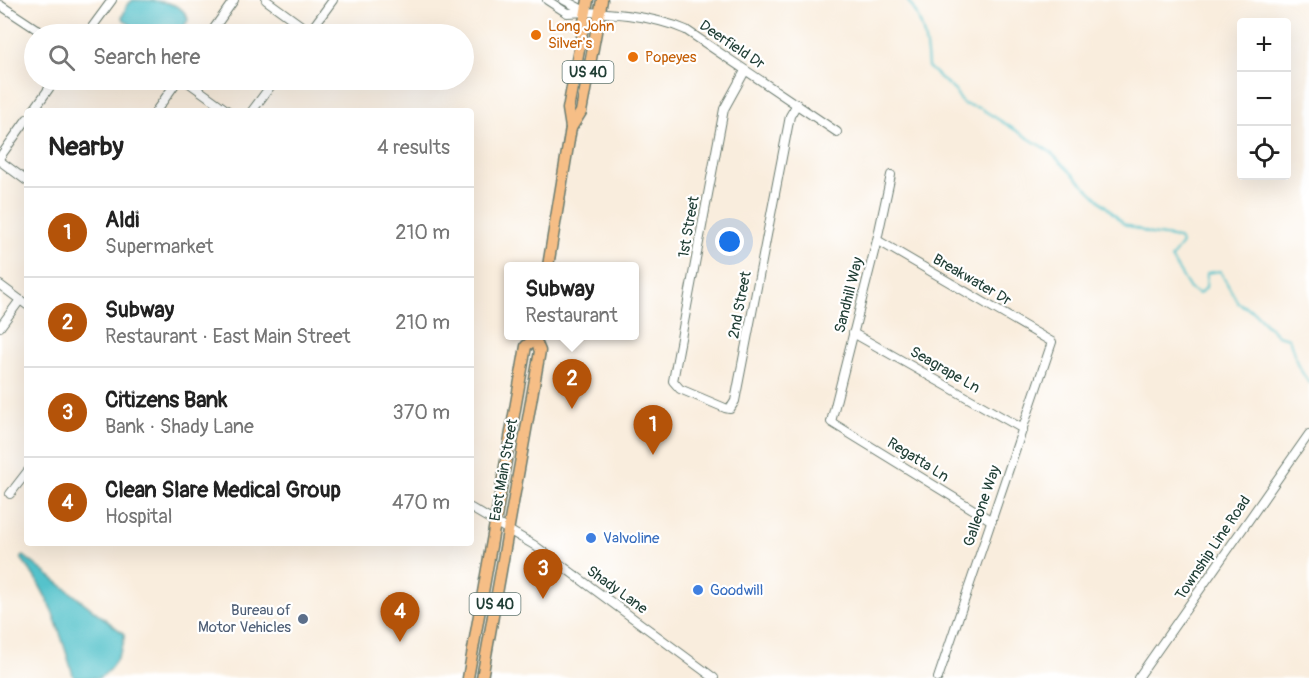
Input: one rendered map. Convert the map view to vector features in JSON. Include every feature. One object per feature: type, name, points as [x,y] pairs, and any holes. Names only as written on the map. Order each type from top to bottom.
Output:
[{"type":"main road","name":"US 40","points":[[549,262],[571,128],[581,112],[591,9],[602,0]]},
{"type":"main road","name":"East Main Street","points":[[468,678],[526,346],[533,340]]},
{"type":"main road","name":"East Main Street","points":[[482,678],[528,420],[524,415],[536,340]]},
{"type":"street","points":[[94,24],[112,0]]},
{"type":"street","points":[[219,24],[234,0]]},
{"type":"street","points":[[266,0],[297,24]]},
{"type":"street","points":[[316,24],[333,0]]},
{"type":"street","name":"Deerfield Dr","points":[[547,0],[567,13],[591,9],[660,21],[678,27],[705,42],[837,132]]},
{"type":"street","points":[[564,0],[591,9]]},
{"type":"street","points":[[0,4],[29,24]]},
{"type":"street","name":"1st Street","points":[[733,406],[725,408],[680,389],[674,381],[674,375],[680,358],[724,109],[745,71]]},
{"type":"street","points":[[35,108],[48,90]]},
{"type":"street","points":[[158,108],[171,90]]},
{"type":"street","points":[[199,90],[224,108]]},
{"type":"street","points":[[254,108],[268,90]]},
{"type":"street","name":"2nd Street","points":[[733,406],[752,320],[790,116],[796,104]]},
{"type":"street","points":[[24,123],[0,159],[24,179]]},
{"type":"street","name":"Sandhill Way","points":[[831,422],[891,175]]},
{"type":"street","name":"Breakwater Dr","points":[[877,240],[1052,342]]},
{"type":"street","points":[[0,285],[24,302],[0,327]]},
{"type":"street","name":"Seagrape Ln","points":[[854,333],[1023,429]]},
{"type":"street","name":"Galleone Way","points":[[938,678],[1052,342]]},
{"type":"street","name":"Regatta Ln","points":[[831,422],[992,521]]},
{"type":"street","name":"Township Line Road","points":[[1138,678],[1309,434]]},
{"type":"street","points":[[10,494],[24,476]]},
{"type":"street","name":"Shady Lane","points":[[474,510],[534,545],[714,678]]},
{"type":"water","points":[[133,0],[166,2],[180,8],[188,20],[185,24],[129,24],[122,18],[127,5]]},
{"type":"water","points":[[24,556],[124,634],[123,645],[117,659],[103,675],[98,678],[74,678],[54,615],[40,585],[21,558]]},
{"type":"waterway","points":[[907,0],[923,32],[928,67],[955,91],[963,104],[980,108],[1049,151],[1124,224],[1151,234],[1178,238],[1182,244],[1171,258],[1190,289],[1199,294],[1206,288],[1207,273],[1220,271],[1238,303],[1253,311],[1277,335],[1289,338],[1298,366],[1309,383]]},
{"type":"place","name":"Long John Silver's","points":[[536,35]]},
{"type":"place","name":"Popeyes","points":[[633,57]]},
{"type":"place","name":"Subway","points":[[572,409]]},
{"type":"place","name":"Aldi","points":[[653,455]]},
{"type":"place","name":"Valvoline","points":[[591,538]]},
{"type":"place","name":"Goodwill","points":[[698,590]]},
{"type":"place","name":"Citizens Bank","points":[[543,599]]},
{"type":"place","name":"Bureau of Motor Vehicles","points":[[303,619]]},
{"type":"place","name":"Clean Slare Medical Group","points":[[400,642]]}]
